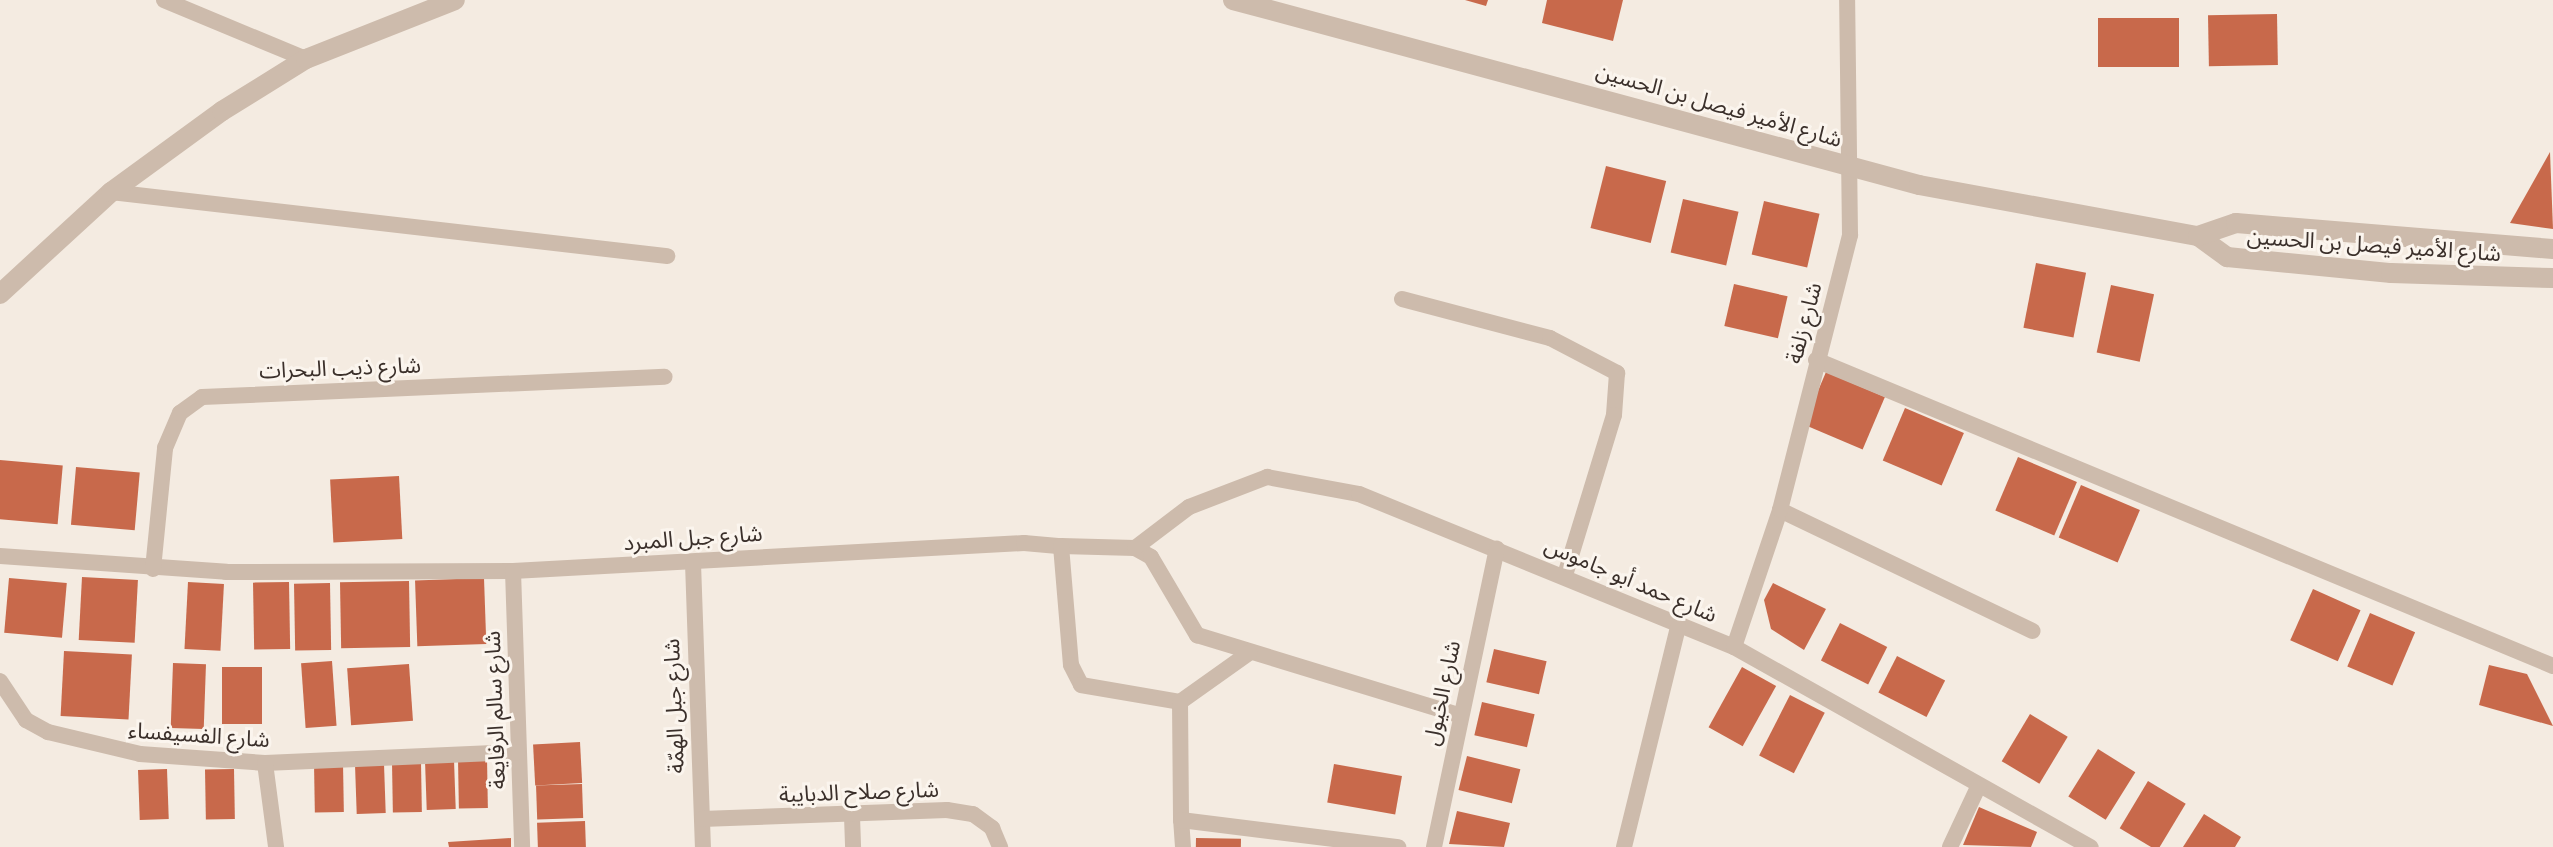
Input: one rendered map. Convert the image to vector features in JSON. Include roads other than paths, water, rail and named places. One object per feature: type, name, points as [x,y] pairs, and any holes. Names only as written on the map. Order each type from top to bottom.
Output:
[{"type":"street","points":[[164,0],[306,59]]},
{"type":"street","points":[[0,294],[111,192],[306,59],[455,0]]},
{"type":"street","name":"شارع الأمير فيصل بن الحسين","points":[[1233,0],[1853,168],[2198,236],[2227,257],[2553,278]]},
{"type":"street","name":"شارع زلفة","points":[[1734,647],[1780,510],[1850,235],[1853,168],[1847,0]]},
{"type":"street","points":[[111,192],[667,256]]},
{"type":"street","name":"شارع الأمير فيصل بن الحسين","points":[[2198,236],[2236,223],[2553,249]]},
{"type":"street","points":[[1402,299],[1550,338],[1617,373],[1614,415],[1565,575]]},
{"type":"street","points":[[1816,360],[2553,666]]},
{"type":"street","name":"شارع ذيب البحرات","points":[[153,569],[165,448],[180,413],[202,397],[665,377]]},
{"type":"street","name":"شارع حمد أبو جاموس","points":[[1135,548],[1189,507],[1267,477],[1359,494],[1565,575],[1678,627],[1734,647],[1979,785],[2070,841],[2091,847]]},
{"type":"street","points":[[1780,510],[2033,631]]},
{"type":"street","name":"شارع جبل المبرد","points":[[0,556],[153,569],[513,571],[693,563],[965,543],[1135,548]]},
{"type":"street","points":[[1061,546],[1071,665],[1081,685],[1180,702],[1249,653]]},
{"type":"street","points":[[1135,548],[1158,567],[1197,635],[1458,715]]},
{"type":"street","name":"شارع الخيول","points":[[1434,847],[1458,715],[1497,549]]},
{"type":"street","name":"شارع جبل الهمّة","points":[[693,563],[703,847]]},
{"type":"street","name":"شارع سالم الرفايعة","points":[[513,571],[522,847]]},
{"type":"street","points":[[1624,847],[1678,627]]},
{"type":"street","name":"شارع الفسيفساء","points":[[0,681],[26,720],[74,741],[180,759],[265,763],[518,752]]},
{"type":"street","points":[[1180,702],[1183,847]]},
{"type":"street","points":[[265,763],[276,847]]},
{"type":"street","points":[[1950,847],[1979,785]]},
{"type":"street","name":"شارع صلاح الدبايبة","points":[[702,819],[973,814],[992,828],[1000,847]]},
{"type":"street","points":[[852,816],[853,847]]},
{"type":"street","points":[[1181,820],[1398,847]]}]
